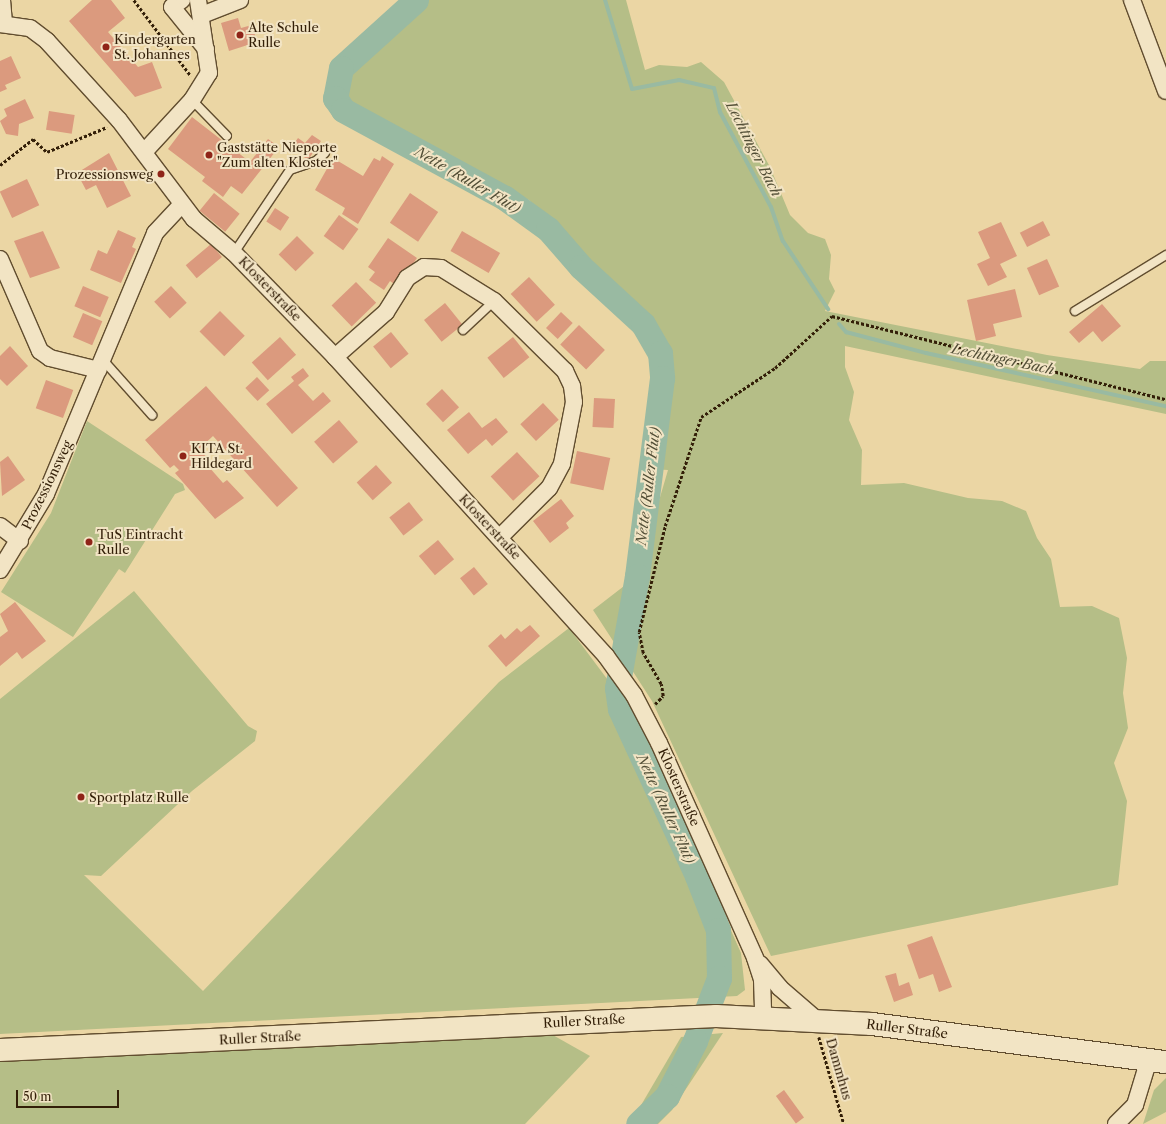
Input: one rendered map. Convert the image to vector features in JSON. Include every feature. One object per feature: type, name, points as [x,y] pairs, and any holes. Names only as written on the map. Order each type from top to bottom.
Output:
[{"type":"main road","name":"Ruller Straße","points":[[0,1050],[716,1016],[817,1020],[1158,1060]]},
{"type":"street","points":[[2,0],[2,23]]},
{"type":"street","points":[[182,0],[172,7],[206,49]]},
{"type":"street","points":[[145,151],[196,94],[209,73],[200,8],[240,0]]},
{"type":"street","points":[[1132,0],[1166,91]]},
{"type":"street","name":"Klosterstraße","points":[[2,23],[30,28],[47,40],[145,151],[181,205],[234,253],[335,357],[500,537],[606,656],[634,695],[643,711],[755,958],[762,980],[763,1017]]},
{"type":"street","name":"Prozessionsweg","points":[[0,570],[20,540],[46,494],[155,234],[181,205]]},
{"type":"street","points":[[0,258],[40,351],[50,358],[101,365]]},
{"type":"street","points":[[335,357],[386,312],[407,278],[424,267],[441,268],[494,301],[565,371],[572,386],[574,402],[562,464],[549,488],[500,537]]},
{"type":"street","points":[[0,526],[20,540]]},
{"type":"street","name":"Klosterstraße","points":[[755,958],[780,988],[817,1020]]},
{"type":"street","points":[[1116,1124],[1135,1105],[1158,1060]]},
{"type":"lane","points":[[196,94],[227,136]]},
{"type":"lane","points":[[234,253],[290,170],[316,161],[325,153]]},
{"type":"lane","points":[[1075,311],[1166,255]]},
{"type":"lane","points":[[464,330],[494,301]]},
{"type":"lane","points":[[101,365],[152,414]]},
{"type":"path","points":[[134,0],[196,94]]},
{"type":"path","points":[[0,165],[33,138],[47,152],[100,132]]},
{"type":"path","points":[[643,711],[663,696],[661,684],[643,654],[639,632],[665,526],[701,417],[775,368],[832,316],[1166,399]]},
{"type":"path","name":"Dammhus","points":[[817,1020],[844,1124]]},
{"type":"green space","points":[[416,0],[626,0],[645,70],[659,65],[687,67],[701,62],[724,82],[770,167],[790,215],[808,233],[825,239],[831,255],[829,279],[835,291],[825,311],[1047,355],[1140,369],[1150,361],[1166,361],[1166,414],[845,346],[845,367],[854,392],[849,420],[862,450],[861,485],[904,483],[968,498],[1002,501],[1026,511],[1037,538],[1051,559],[1060,607],[1092,606],[1119,618],[1127,658],[1123,693],[1128,728],[1114,763],[1127,801],[1118,885],[771,956],[652,701],[593,610],[637,576],[668,470],[650,469],[662,378],[660,353],[643,324],[581,267],[548,217],[529,200],[429,157],[357,119],[343,110],[335,98],[336,81],[350,58]]},
{"type":"green space","name":"TuS Eintracht Rulle","points":[[87,421],[183,484],[185,490],[175,494],[125,573],[119,569],[73,637],[1,592],[51,513]]},
{"type":"green space","points":[[134,591],[248,726],[257,731],[255,741],[192,791],[101,876],[84,875],[203,991],[499,682],[569,628],[637,719],[741,953],[745,990],[737,996],[0,1034],[0,699]]},
{"type":"green space","points":[[723,1033],[672,1110],[658,1124],[630,1124],[681,1037]]},
{"type":"green space","points":[[551,1034],[590,1056],[525,1124],[0,1124],[0,1060]]},
{"type":"green space","points":[[1166,1078],[1166,1112],[1143,1124],[1154,1090]]},
{"type":"building","name":"Kindergarten St. Johannes","points":[[92,0],[111,0],[125,18],[108,32],[138,67],[152,62],[162,88],[135,97],[69,21]]},
{"type":"building","name":"Alte Schule Rulle","points":[[238,18],[241,28],[252,25],[257,42],[229,51],[221,23]]},
{"type":"building","points":[[11,56],[21,78],[5,85],[7,89],[0,92],[0,61]]},
{"type":"building","points":[[25,99],[34,118],[19,124],[18,136],[6,134],[0,121],[7,116],[4,109]]},
{"type":"building","points":[[49,111],[75,115],[72,134],[46,130]]},
{"type":"building","name":"Gaststätte Nieporte \"Zum alten Kloster\"","points":[[192,117],[250,162],[268,139],[279,147],[242,194],[231,186],[223,197],[202,181],[205,177],[168,149]]},
{"type":"building","points":[[312,135],[321,141],[308,160],[291,148],[298,138],[305,143]]},
{"type":"building","points":[[109,153],[131,196],[107,208],[96,185],[86,190],[77,173]]},
{"type":"building","points":[[382,156],[394,164],[358,224],[342,214],[345,208],[315,190],[333,158],[363,176],[374,158],[380,161]]},
{"type":"building","points":[[27,179],[39,205],[12,218],[0,192]]},
{"type":"building","points":[[214,193],[240,214],[225,232],[200,211]]},
{"type":"building","points":[[410,193],[438,212],[418,242],[390,223]]},
{"type":"building","points":[[275,208],[289,217],[281,231],[266,221]]},
{"type":"building","points":[[339,215],[358,229],[343,250],[324,236]]},
{"type":"building","points":[[1043,221],[1050,235],[1027,247],[1020,233]]},
{"type":"building","points":[[1001,222],[1017,256],[1000,264],[1007,277],[988,286],[977,264],[990,258],[978,232]]},
{"type":"building","points":[[118,230],[136,238],[132,247],[136,249],[121,283],[90,270],[98,250],[107,254]]},
{"type":"building","points":[[43,231],[60,268],[30,278],[14,241]]},
{"type":"building","points":[[462,231],[500,253],[489,273],[450,251]]},
{"type":"building","points":[[297,236],[314,253],[296,271],[279,254]]},
{"type":"building","points":[[388,238],[417,258],[397,286],[390,281],[384,290],[369,280],[375,272],[368,267]]},
{"type":"building","points":[[211,244],[222,257],[197,278],[186,265]]},
{"type":"building","points":[[1047,259],[1059,286],[1039,295],[1027,268]]},
{"type":"building","points":[[529,277],[555,305],[537,322],[511,294]]},
{"type":"building","points":[[356,282],[376,303],[352,326],[332,306]]},
{"type":"building","points":[[83,286],[109,297],[100,317],[74,306]]},
{"type":"building","points":[[171,286],[187,303],[170,319],[154,302]]},
{"type":"building","points":[[1015,289],[1022,317],[993,324],[996,336],[976,341],[967,300]]},
{"type":"building","points":[[445,303],[463,325],[442,342],[424,320]]},
{"type":"building","points":[[1102,304],[1121,326],[1102,342],[1093,331],[1079,343],[1069,332]]},
{"type":"building","points":[[220,311],[245,336],[224,356],[199,332]]},
{"type":"building","points":[[561,312],[573,323],[558,339],[546,328]]},
{"type":"building","points":[[83,313],[102,321],[92,345],[73,337]]},
{"type":"building","points":[[579,325],[605,350],[586,369],[560,344]]},
{"type":"building","points":[[391,332],[409,354],[391,368],[373,346]]},
{"type":"building","points":[[280,337],[296,355],[268,380],[252,362]]},
{"type":"building","points":[[513,337],[529,357],[504,378],[487,358]]},
{"type":"building","points":[[10,346],[28,366],[7,386],[0,379],[0,356]]},
{"type":"building","points":[[303,368],[309,376],[298,385],[313,401],[323,392],[331,401],[292,434],[266,404],[294,381],[291,377]]},
{"type":"building","points":[[257,377],[269,390],[258,401],[245,388]]},
{"type":"building","points":[[46,380],[73,390],[63,418],[36,408]]},
{"type":"building","name":"KITA St. Hildegard","points":[[206,386],[298,488],[277,507],[213,436],[199,449],[213,464],[209,467],[223,483],[227,480],[244,498],[215,519],[175,473],[179,470],[174,465],[170,468],[145,440]]},
{"type":"building","points":[[442,389],[459,407],[443,422],[426,404]]},
{"type":"building","points":[[594,398],[615,399],[613,428],[592,427]]},
{"type":"building","points":[[543,403],[559,420],[536,441],[520,424]]},
{"type":"building","points":[[469,412],[482,428],[496,418],[508,432],[492,446],[486,439],[468,454],[447,430]]},
{"type":"building","points":[[339,420],[358,442],[333,464],[314,442]]},
{"type":"building","points":[[577,451],[610,458],[603,490],[570,483]]},
{"type":"building","points":[[517,452],[540,476],[513,501],[491,477]]},
{"type":"building","points":[[8,456],[25,480],[2,496],[0,462]]},
{"type":"building","points":[[376,465],[392,483],[373,500],[357,482]]},
{"type":"building","points":[[561,499],[574,516],[566,523],[569,528],[550,543],[533,521]]},
{"type":"building","points":[[409,502],[423,520],[403,536],[389,517]]},
{"type":"building","points":[[438,540],[454,559],[435,575],[419,556]]},
{"type":"building","points":[[474,567],[488,584],[474,595],[460,578]]},
{"type":"building","points":[[15,602],[46,641],[22,659],[17,652],[0,666],[0,637],[8,631],[0,614]]},
{"type":"building","points":[[530,625],[540,636],[506,667],[488,646],[501,634],[505,639],[517,628],[521,632]]},
{"type":"building","points":[[932,936],[952,987],[939,992],[933,974],[919,979],[907,945]]},
{"type":"building","points":[[896,973],[899,986],[909,982],[913,995],[894,1002],[885,976]]},
{"type":"building","points":[[784,1090],[804,1118],[796,1123],[776,1096]]},
{"type":"waterway","name":"Nette (Ruller Flut)","points":[[416,0],[341,68],[335,98],[343,110],[505,198],[548,229],[581,267],[643,324],[660,353],[662,378],[637,576],[617,688],[620,709],[697,876],[718,930],[719,978],[695,1041],[667,1096],[638,1124]]},
{"type":"waterway","name":"Lechtinger Bach","points":[[605,0],[632,89],[679,80],[714,88],[720,112],[771,207],[783,241],[828,309]]},
{"type":"waterway","name":"Lechtinger Bach","points":[[839,324],[846,332],[926,353],[1166,406]]},
{"type":"place","name":"Alte Schule Rulle","points":[[240,35]]},
{"type":"place","name":"Kindergarten St. Johannes","points":[[106,47]]},
{"type":"place","name":"Gaststätte Nieporte \"Zum alten Kloster\"","points":[[209,155]]},
{"type":"place","name":"Prozessionsweg","points":[[161,174]]},
{"type":"place","name":"KITA St. Hildegard","points":[[183,456]]},
{"type":"place","name":"TuS Eintracht Rulle","points":[[89,542]]},
{"type":"place","name":"Sportplatz Rulle","points":[[81,797]]}]
